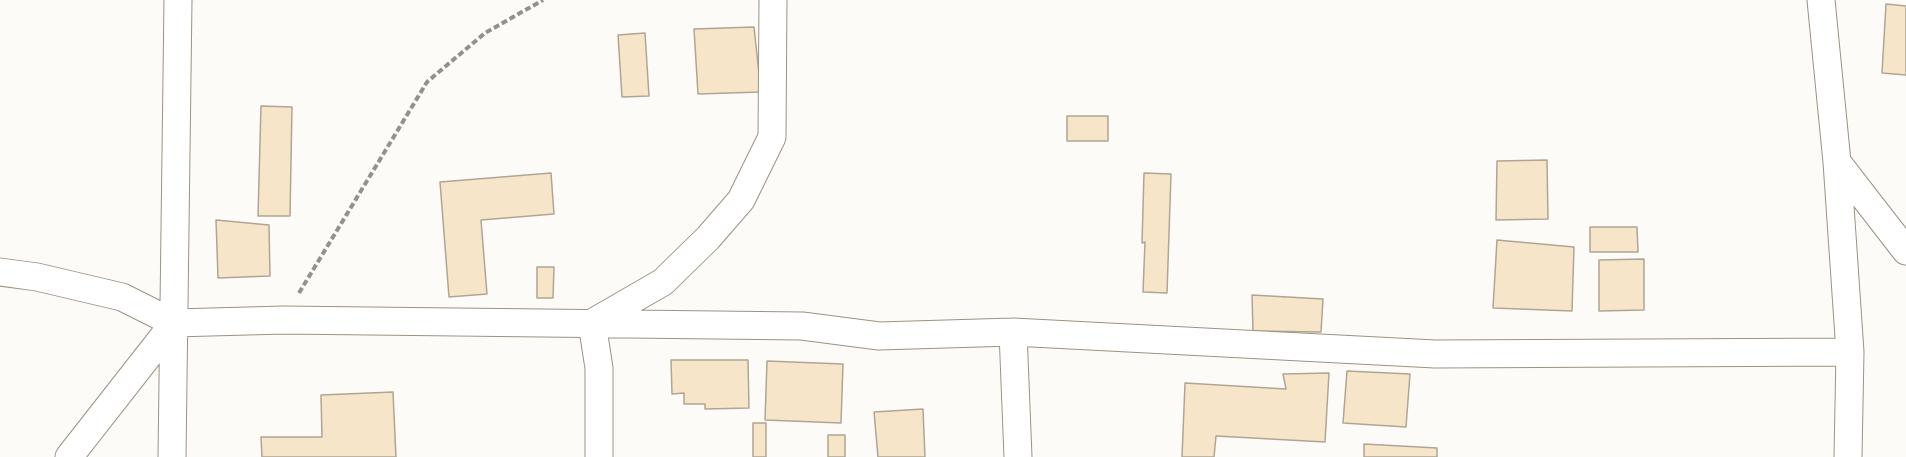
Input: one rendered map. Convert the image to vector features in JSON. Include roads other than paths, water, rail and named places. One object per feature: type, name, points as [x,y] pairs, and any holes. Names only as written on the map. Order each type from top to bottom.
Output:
[{"type":"street","points":[[172,457],[178,0]]},
{"type":"street","points":[[592,323],[663,282],[708,238],[741,200],[772,137],[773,0]]},
{"type":"street","points":[[1821,0],[1837,162],[1850,352],[1848,457]]},
{"type":"street","points":[[1837,162],[1906,251]]},
{"type":"street","points":[[0,273],[37,277],[122,297],[174,323],[284,320],[592,323],[802,327],[879,336],[1012,332],[1436,354],[1850,352]]},
{"type":"street","points":[[69,457],[174,323]]},
{"type":"street","points":[[592,323],[599,368],[599,457]]},
{"type":"street","points":[[1012,332],[1018,457]]}]
